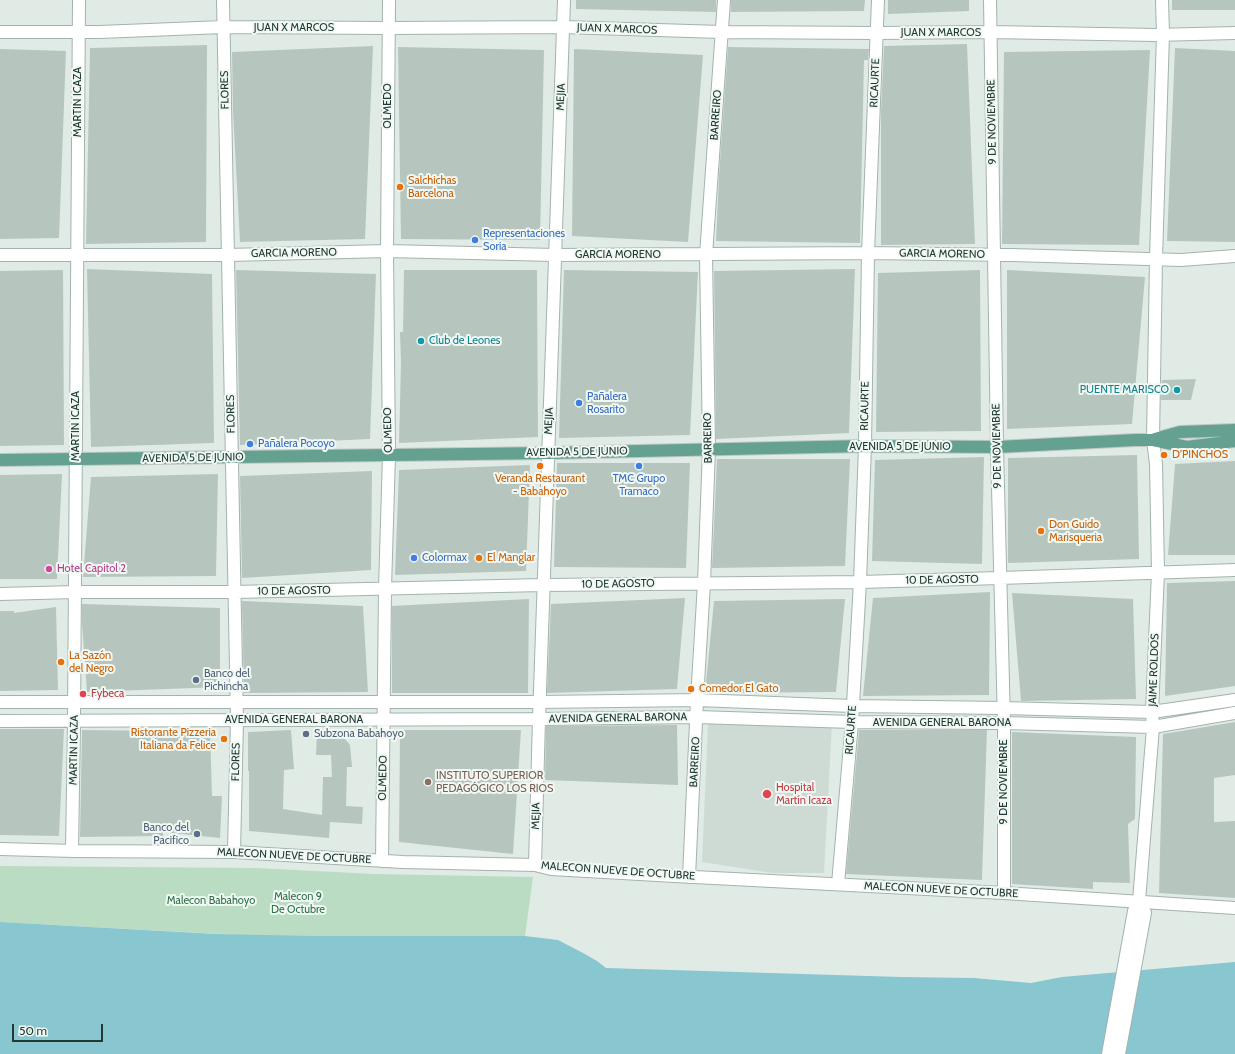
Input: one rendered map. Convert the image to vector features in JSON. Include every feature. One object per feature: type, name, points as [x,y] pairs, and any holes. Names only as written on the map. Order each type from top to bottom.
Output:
[{"type":"main road","name":"AVENIDA 5 DE JUNIO","points":[[1153,440],[1180,432],[1235,430]]},
{"type":"main road","name":"AVENIDA 5 DE JUNIO","points":[[0,460],[548,453],[865,446],[997,447],[1135,440],[1153,440],[1187,446],[1235,441]]},
{"type":"street","name":"MARTIN ICAZA","points":[[72,851],[79,0]]},
{"type":"street","name":"FLORES","points":[[223,0],[237,701],[234,852]]},
{"type":"street","name":"OLMEDO","points":[[382,860],[385,588],[389,455],[387,252],[389,0]]},
{"type":"street","name":"MEJIA","points":[[535,865],[538,719],[564,0]]},
{"type":"street","name":"BARREIRO","points":[[689,877],[704,583],[709,449],[706,255],[724,0]]},
{"type":"street","name":"RICAURTE","points":[[838,884],[852,722],[860,582],[865,446],[868,253],[878,0]]},
{"type":"street","name":"9 DE NOVIEMBRE","points":[[990,0],[997,447],[1004,723],[1004,893]]},
{"type":"street","name":"JAIME ROLDOS","points":[[1139,901],[1153,727],[1152,712],[1158,572],[1156,464],[1153,440],[1156,258],[1163,34],[1162,0]]},
{"type":"street","name":"JUAN X MARCOS","points":[[0,32],[100,32],[223,27],[563,27],[721,32],[1235,33]]},
{"type":"street","name":"GARCIA MORENO","points":[[0,255],[228,255],[387,252],[706,255],[868,253],[1141,259],[1156,258],[1181,260],[1235,256]]},
{"type":"street","name":"10 DE AGOSTO","points":[[0,594],[75,592],[234,592],[543,585],[860,582],[1235,570]]},
{"type":"street","name":"AVENIDA GENERAL BARONA","points":[[0,702],[539,702],[697,700],[852,706],[1152,712],[1235,700]]},
{"type":"street","name":"AVENIDA GENERAL BARONA","points":[[0,721],[384,720],[697,717],[852,722],[1004,723],[1153,727],[1235,713]]},
{"type":"street","name":"MALECON NUEVE DE OCTUBRE","points":[[0,849],[234,852],[403,862],[535,865],[551,869],[1004,893],[1235,908]]},
{"type":"street","points":[[1108,1054],[1134,911],[1139,901]]},
{"type":"street","points":[[1119,1054],[1145,913],[1139,901]]},
{"type":"shaded area","name":"Hospital Martín Icaza","points":[[708,723],[832,725],[824,873],[772,873],[702,862]]},
{"type":"green space","points":[[0,866],[256,868],[374,874],[533,877],[525,936],[257,936],[0,922]]},
{"type":"water","points":[[0,922],[216,934],[312,936],[525,936],[558,940],[597,961],[606,968],[974,978],[1031,983],[1062,977],[1235,962],[1235,1054],[0,1054]]},
{"type":"building","points":[[576,0],[716,0],[716,12],[576,9]]},
{"type":"building","points":[[731,0],[865,0],[864,11],[731,12]]},
{"type":"building","points":[[888,0],[969,0],[969,11],[888,14]]},
{"type":"building","points":[[1172,0],[1235,0],[1235,10],[1172,10]]},
{"type":"building","points":[[967,44],[975,244],[881,245],[881,112],[884,46]]},
{"type":"building","points":[[207,45],[206,242],[86,244],[90,48]]},
{"type":"building","points":[[373,46],[365,239],[240,242],[233,112],[232,52]]},
{"type":"building","points":[[398,47],[544,50],[540,240],[401,239]]},
{"type":"building","points":[[728,47],[869,49],[868,60],[864,60],[860,243],[716,241]]},
{"type":"building","points":[[1175,48],[1235,51],[1235,242],[1167,241]]},
{"type":"building","points":[[0,49],[66,51],[59,238],[0,239]]},
{"type":"building","points":[[574,49],[703,55],[688,242],[572,236]]},
{"type":"building","points":[[1150,50],[1139,245],[1002,244],[1004,52]]},
{"type":"building","points":[[87,269],[212,274],[214,443],[91,447]]},
{"type":"building","points":[[855,269],[849,433],[716,439],[714,271]]},
{"type":"building","points":[[63,270],[64,445],[0,446],[0,271]]},
{"type":"building","points":[[236,270],[376,274],[370,439],[240,445]]},
{"type":"building","points":[[404,270],[537,270],[538,437],[399,443],[401,362],[400,332],[403,332]]},
{"type":"building","points":[[564,270],[698,272],[690,435],[559,438]]},
{"type":"building","points":[[980,270],[981,431],[876,432],[878,273]]},
{"type":"building","points":[[1007,270],[1145,277],[1132,424],[1007,429]]},
{"type":"building","name":"PUENTE MARISCO","points":[[1196,379],[1191,400],[1161,400],[1162,380]]},
{"type":"building","points":[[1137,455],[1139,559],[1008,563],[1008,458]]},
{"type":"building","points":[[984,457],[982,564],[872,561],[875,460]]},
{"type":"building","points":[[717,459],[850,459],[845,566],[712,568]]},
{"type":"building","points":[[1235,461],[1235,555],[1168,555],[1175,464]]},
{"type":"building","points":[[557,463],[690,463],[686,568],[554,567]]},
{"type":"building","points":[[530,465],[526,571],[395,575],[399,470]]},
{"type":"building","points":[[372,471],[371,570],[242,578],[240,476]]},
{"type":"building","points":[[62,474],[57,579],[0,579],[0,475]]},
{"type":"building","points":[[218,474],[216,576],[83,577],[91,477]]},
{"type":"building","points":[[1235,581],[1235,686],[1165,696],[1167,583]]},
{"type":"building","points":[[990,592],[989,695],[863,696],[873,598]]},
{"type":"building","points":[[1012,593],[1133,599],[1136,699],[1021,701]]},
{"type":"building","points":[[685,598],[677,689],[547,693],[551,604]]},
{"type":"building","points":[[529,599],[528,693],[392,693],[392,606]]},
{"type":"building","points":[[845,599],[836,692],[705,693],[714,601]]},
{"type":"building","points":[[242,601],[363,606],[368,692],[244,693]]},
{"type":"building","points":[[82,604],[220,608],[220,687],[87,692]]},
{"type":"building","points":[[56,607],[58,690],[0,691],[0,611],[14,611],[14,613]]},
{"type":"building","points":[[1235,722],[1235,775],[1214,778],[1214,822],[1235,821],[1235,898],[1159,893],[1163,734]]},
{"type":"building","points":[[677,725],[678,785],[545,780],[546,726]]},
{"type":"building","points":[[0,729],[64,729],[59,836],[0,835]]},
{"type":"building","points":[[210,729],[212,796],[222,796],[220,838],[163,832],[163,836],[80,837],[82,730],[168,731]]},
{"type":"building","points":[[291,730],[294,769],[284,770],[283,809],[322,815],[323,777],[332,777],[331,755],[316,755],[317,734],[340,733],[350,745],[352,767],[347,767],[346,806],[363,807],[362,824],[330,822],[329,838],[249,831],[248,732]]},
{"type":"building","points":[[400,730],[521,730],[513,854],[399,842]]},
{"type":"building","points":[[859,730],[987,730],[982,880],[846,874]]},
{"type":"building","points":[[1012,732],[1136,737],[1135,819],[1128,824],[1130,883],[1093,882],[1093,889],[1012,884]]},
{"type":"place","name":"Salchichas Barcelona","points":[[400,187]]},
{"type":"place","name":"Representaciones Soria","points":[[475,240]]},
{"type":"place","name":"Club de Leones","points":[[421,341]]},
{"type":"place","name":"PUENTE MARISCO","points":[[1177,390]]},
{"type":"place","name":"Pañalera Rosarito","points":[[579,403]]},
{"type":"place","name":"Pañalera Pocoyo","points":[[250,444]]},
{"type":"place","name":"D'PINCHOS","points":[[1164,455]]},
{"type":"place","name":"Veranda Restaurant - Babahoyo","points":[[540,466]]},
{"type":"place","name":"TMC Grupo Tramaco","points":[[639,466]]},
{"type":"place","name":"Don Guido Marisqueria","points":[[1041,531]]},
{"type":"place","name":"Colormax","points":[[414,558]]},
{"type":"place","name":"El Manglar","points":[[479,558]]},
{"type":"place","name":"Hotel Capitol 2","points":[[49,569]]},
{"type":"place","name":"La Sazón del Negro","points":[[61,662]]},
{"type":"place","name":"Banco del Pichincha","points":[[196,680]]},
{"type":"place","name":"Comedor El Gato","points":[[691,689]]},
{"type":"place","name":"Fybeca","points":[[83,694]]},
{"type":"place","name":"Subzona Babahoyo","points":[[306,734]]},
{"type":"place","name":"Ristorante Pizzeria Italiana da Felice","points":[[224,739]]},
{"type":"place","name":"INSTITUTO SUPERIOR PEDAGÓGICO LOS RIOS","points":[[428,782]]},
{"type":"place","name":"Hospital Martín Icaza","points":[[767,794]]},
{"type":"place","name":"Banco del Pacifico","points":[[197,834]]},
{"type":"park label","name":"Malecon Babahoyo","points":[[211,901]]},
{"type":"park label","name":"Malecon 9 De Octubre","points":[[298,903]]}]
